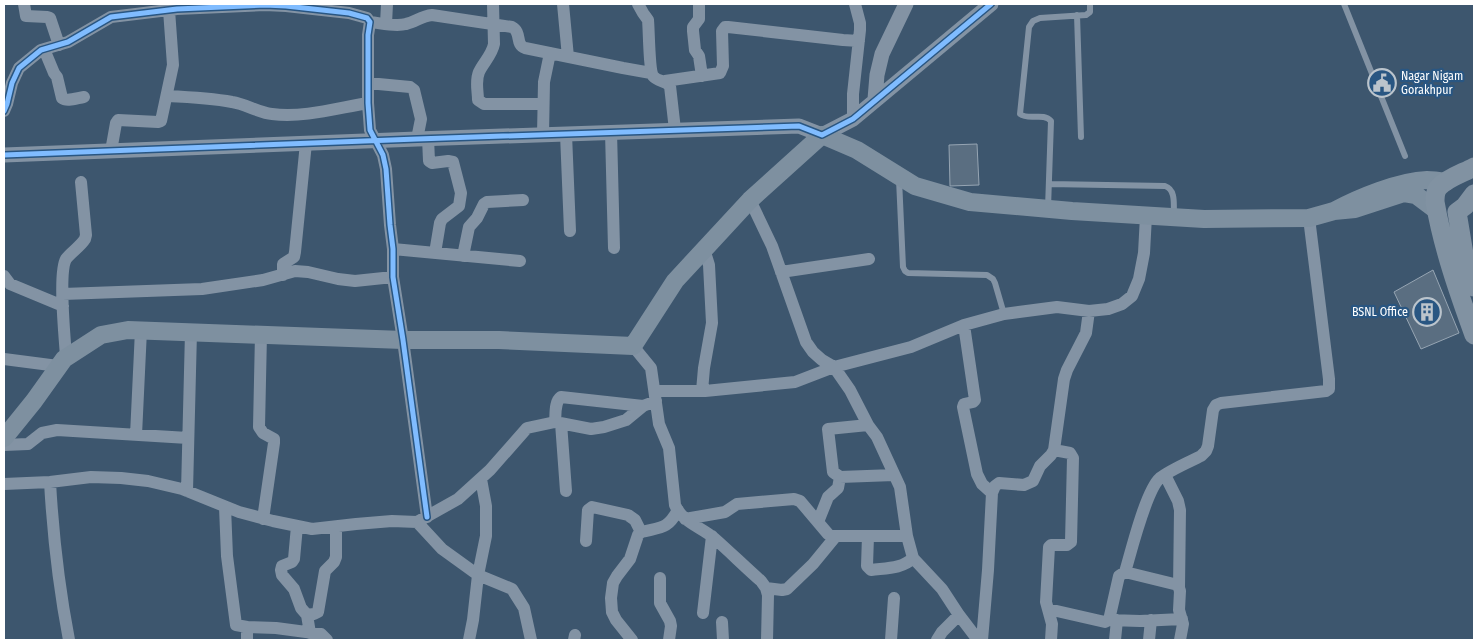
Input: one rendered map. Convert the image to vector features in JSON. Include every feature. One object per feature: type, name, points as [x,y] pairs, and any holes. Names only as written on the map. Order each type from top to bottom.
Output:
[{"type":"main road","points":[[4,438],[62,362],[101,336],[128,330],[403,340],[499,340],[633,346],[675,280],[750,200],[822,135],[857,150],[915,186],[970,202],[1204,220],[1308,218],[1355,209],[1404,193],[1416,195],[1436,210],[1457,212],[1465,206],[1474,194]]},
{"type":"main road","points":[[1474,167],[1438,187],[1435,195],[1436,210],[1452,273],[1474,335]]},
{"type":"main road","points":[[1334,212],[1352,202],[1400,185],[1426,180],[1446,182]]},
{"type":"main road","points":[[1457,212],[1464,254],[1474,287]]},
{"type":"street","points":[[24,4],[26,16],[50,18],[59,45]]},
{"type":"street","points":[[4,111],[12,83],[19,68],[41,50],[68,42],[111,17],[122,4]]},
{"type":"street","points":[[111,17],[169,10],[265,4],[349,13],[363,16],[370,22],[407,24],[425,10],[432,15],[512,27],[516,29],[522,47],[651,72]]},
{"type":"street","points":[[386,24],[387,4]]},
{"type":"street","points":[[493,4],[493,49],[477,77],[478,100],[484,104],[543,104]]},
{"type":"street","points":[[563,4],[568,56]]},
{"type":"street","points":[[638,4],[648,20],[651,72],[657,79],[666,81],[720,73],[724,66],[722,31],[728,26],[859,41]]},
{"type":"street","points":[[699,4],[699,19],[693,27],[693,31],[695,50],[699,56],[702,76]]},
{"type":"street","points":[[853,119],[853,94],[860,23],[855,4]]},
{"type":"street","points":[[875,99],[877,75],[882,54],[906,4]]},
{"type":"street","points":[[4,155],[422,138],[800,126],[822,135],[853,119],[991,4]]},
{"type":"street","points":[[111,151],[118,120],[161,121],[173,65],[169,10]]},
{"type":"street","points":[[370,22],[368,35],[370,130],[383,155],[386,169],[393,250],[393,277],[403,340],[422,519],[442,550],[478,575],[512,589],[524,608],[531,640]]},
{"type":"street","points":[[44,49],[54,73],[58,77],[62,98],[67,100],[84,97]]},
{"type":"street","points":[[543,134],[544,82],[550,53]]},
{"type":"street","points":[[666,81],[670,86],[675,130]]},
{"type":"street","points":[[368,84],[410,87],[414,90],[421,119],[422,138],[429,161],[432,163],[453,162],[461,192],[459,206],[442,219],[435,253]]},
{"type":"street","points":[[167,96],[232,102],[270,114],[288,115],[308,114],[368,104]]},
{"type":"street","points":[[612,132],[614,248]]},
{"type":"street","points":[[566,134],[570,231]]},
{"type":"street","points":[[283,275],[283,264],[294,257],[295,252],[306,143]]},
{"type":"street","points":[[4,359],[62,362],[64,268],[66,260],[82,244],[86,235],[81,182]]},
{"type":"street","points":[[463,256],[469,227],[477,218],[484,204],[490,201],[522,200]]},
{"type":"street","points":[[750,200],[772,246],[806,342],[813,352],[834,367],[850,390],[868,425],[877,437],[900,487],[907,536],[913,558],[942,589],[958,615],[980,640]]},
{"type":"street","points":[[4,484],[50,482],[91,477],[148,481],[187,491],[238,512],[312,529],[422,519],[458,499],[490,470],[527,428],[558,423],[591,429],[604,428],[626,420],[655,396],[795,382],[834,367],[911,347],[964,325],[1004,314],[1057,307],[1089,311],[1108,309],[1122,304],[1132,296],[1139,279],[1144,253],[1146,216]]},
{"type":"street","points":[[1115,640],[1113,620],[1119,576],[1125,572],[1140,520],[1154,484],[1160,478],[1201,456],[1206,451],[1213,410],[1216,405],[1326,391],[1329,389],[1308,218]]},
{"type":"street","points":[[702,391],[712,322],[709,265],[704,249]]},
{"type":"street","points":[[393,250],[520,261]]},
{"type":"street","points":[[781,272],[869,259]]},
{"type":"street","points":[[4,276],[10,284],[63,300],[202,289],[263,280],[295,271],[356,281],[393,277]]},
{"type":"street","points":[[980,640],[988,570],[992,492],[999,483],[1024,485],[1033,481],[1040,466],[1054,450],[1064,379],[1086,332],[1089,311]]},
{"type":"street","points":[[964,325],[975,400],[964,404],[963,407],[978,478],[992,492]]},
{"type":"street","points":[[136,435],[141,330]]},
{"type":"street","points":[[187,491],[191,332]]},
{"type":"street","points":[[261,334],[260,427],[263,433],[274,438],[263,519]]},
{"type":"street","points":[[633,346],[652,368],[659,424],[668,448],[675,505],[681,514],[712,536],[761,581],[766,588],[768,595],[767,640]]},
{"type":"street","points":[[566,491],[558,423],[558,399],[561,397],[643,406]]},
{"type":"street","points":[[868,425],[828,429],[833,472],[840,476],[894,475]]},
{"type":"street","points":[[4,445],[28,444],[42,433],[58,430],[188,438]]},
{"type":"street","points":[[1052,640],[1052,624],[1046,602],[1049,547],[1051,545],[1067,545],[1071,542],[1073,458],[1070,453],[1054,450]]},
{"type":"street","points":[[1165,475],[1178,501],[1180,510],[1179,610],[1182,619],[1180,640]]},
{"type":"street","points":[[818,522],[828,497],[838,488],[840,476]]},
{"type":"street","points":[[469,640],[478,575],[486,536],[486,506],[481,479]]},
{"type":"street","points":[[50,482],[52,514],[69,640]]},
{"type":"street","points":[[632,640],[612,612],[613,583],[630,559],[638,535],[641,532],[668,525],[681,514],[725,512],[737,504],[794,500],[800,501],[828,534],[836,536],[907,536]]},
{"type":"street","points":[[225,507],[228,556],[236,625],[321,634],[327,640]]},
{"type":"street","points":[[586,541],[588,510],[592,507],[628,515],[635,520],[641,532]]},
{"type":"street","points":[[297,526],[294,559],[292,562],[282,566],[281,570],[282,575],[294,589],[301,608],[307,615],[310,633]]},
{"type":"street","points":[[307,615],[318,612],[325,571],[334,562],[336,556],[336,527]]},
{"type":"street","points":[[703,613],[712,536]]},
{"type":"street","points":[[766,588],[787,589],[813,564],[836,536]]},
{"type":"street","points":[[868,536],[867,566],[871,570],[901,566],[907,564],[913,558]]},
{"type":"street","points":[[1125,572],[1173,583],[1179,588]]},
{"type":"street","points":[[660,578],[660,600],[671,626],[669,640]]},
{"type":"street","points":[[890,640],[894,598]]},
{"type":"street","points":[[1048,609],[1105,622],[1113,620],[1182,619]]},
{"type":"street","points":[[937,640],[958,615]]},
{"type":"street","points":[[1149,640],[1151,620]]},
{"type":"street","points":[[722,622],[722,640]]},
{"type":"street","points":[[247,627],[248,640]]},
{"type":"lane","points":[[1048,209],[1050,121],[1046,117],[1026,117],[1020,114],[1029,27],[1033,21],[1040,18],[1086,15],[1090,12],[1090,4]]},
{"type":"lane","points":[[1344,4],[1405,156]]},
{"type":"lane","points":[[1078,16],[1081,137]]},
{"type":"lane","points":[[899,176],[905,271],[908,273],[987,275],[995,283],[1004,314]]},
{"type":"lane","points":[[1049,184],[1165,186],[1173,192],[1174,218]]},
{"type":"building","points":[[977,144],[979,185],[950,186],[949,145]]},
{"type":"building","name":"BSNL Office","points":[[1433,270],[1459,333],[1421,349],[1394,292]]},
{"type":"cycle path","points":[[4,155],[799,126],[822,135],[853,119],[991,4]]},
{"type":"cycle path","points":[[4,111],[12,83],[19,68],[41,50],[68,42],[111,17],[177,9],[265,5],[349,13],[367,18],[370,22],[368,35],[370,130],[383,155],[386,169],[393,249],[393,277],[427,517]]},
{"type":"place","name":"Nagar Nigam Gorakhpur","points":[[1382,83]]},
{"type":"place","name":"BSNL Office","points":[[1427,312]]}]
